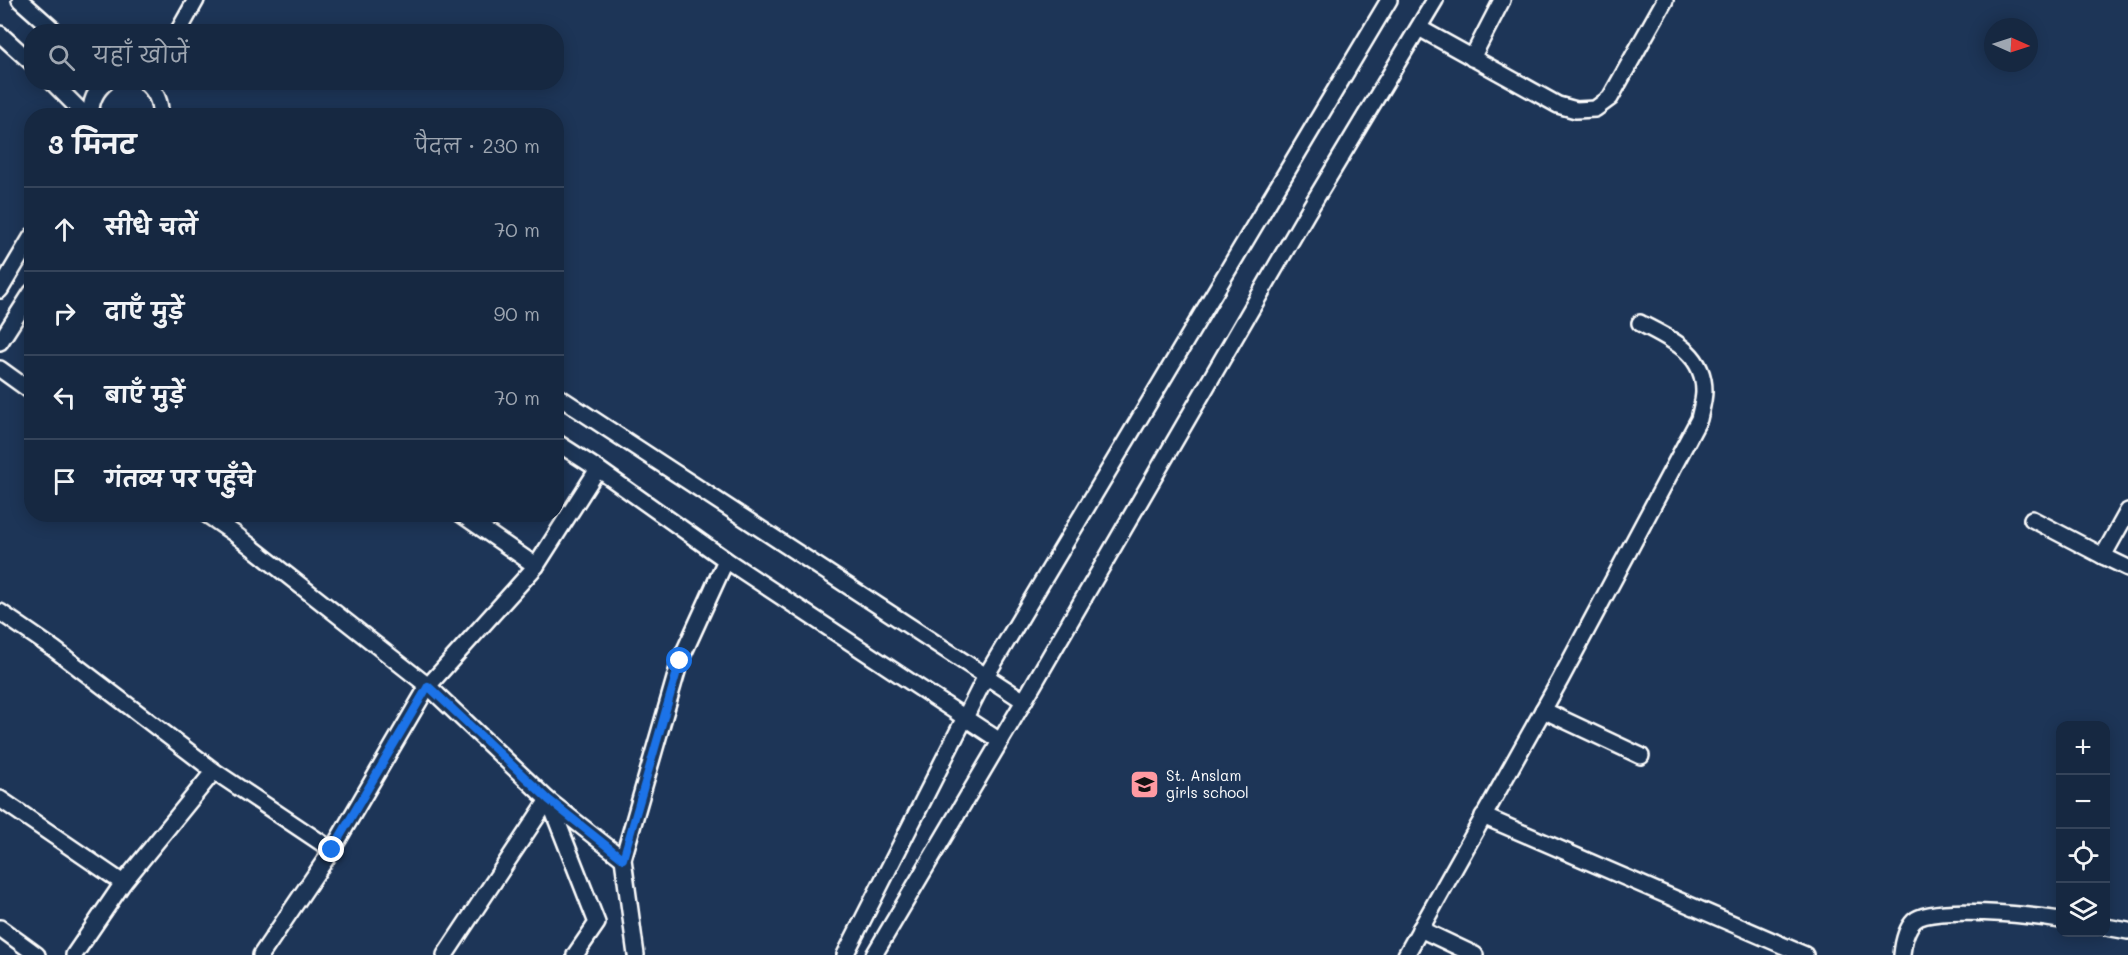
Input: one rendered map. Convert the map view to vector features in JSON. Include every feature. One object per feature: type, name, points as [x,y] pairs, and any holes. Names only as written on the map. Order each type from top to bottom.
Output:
[{"type":"street","points":[[20,0],[47,24]]},
{"type":"street","points":[[182,24],[196,0]]},
{"type":"street","points":[[845,955],[986,676],[1389,0]]},
{"type":"street","points":[[874,955],[1307,213],[1435,0]]},
{"type":"street","points":[[1472,58],[1502,0]]},
{"type":"street","points":[[1419,28],[1558,105],[1576,110],[1595,109],[1610,98],[1665,0]]},
{"type":"street","points":[[0,34],[24,56]]},
{"type":"street","points":[[60,90],[78,108]]},
{"type":"street","points":[[92,108],[92,102],[99,90]]},
{"type":"street","points":[[152,90],[159,100],[161,108]]},
{"type":"street","points":[[2,282],[24,248]]},
{"type":"street","points":[[0,342],[24,304]]},
{"type":"street","points":[[1406,955],[1543,710],[1699,418],[1704,392],[1703,374],[1694,357],[1679,344],[1640,323]]},
{"type":"street","points":[[0,369],[24,386]]},
{"type":"street","points":[[564,400],[1024,700]]},
{"type":"street","points":[[564,446],[726,560],[1000,741]]},
{"type":"street","points":[[261,955],[332,850],[428,686],[536,566],[598,469]]},
{"type":"street","points":[[2103,556],[2128,511]]},
{"type":"street","points":[[2032,519],[2128,568]]},
{"type":"street","points":[[218,522],[428,686],[549,800],[623,859]]},
{"type":"street","points":[[473,522],[536,566]]},
{"type":"street","points":[[636,955],[623,859],[680,661],[726,560]]},
{"type":"street","points":[[0,612],[54,649],[214,771],[332,850]]},
{"type":"street","points":[[1543,710],[1641,756]]},
{"type":"street","points":[[74,955],[123,883],[214,771]]},
{"type":"street","points":[[0,799],[123,883]]},
{"type":"street","points":[[445,955],[549,800]]},
{"type":"street","points":[[549,800],[597,923],[575,955]]},
{"type":"street","points":[[1484,816],[1805,955]]},
{"type":"street","points":[[1902,950],[1909,928],[1914,920],[1922,916],[1944,912],[2032,915],[2056,919]]},
{"type":"street","points":[[0,928],[37,955]]},
{"type":"street","points":[[2110,928],[2128,931]]},
{"type":"street","points":[[1420,929],[1475,955]]},
{"type":"place","name":"St. Anslam girls school","points":[[1145,785]]},
{"type":"route","points":[[332,850],[428,686],[549,800],[623,859],[680,661]]}]
